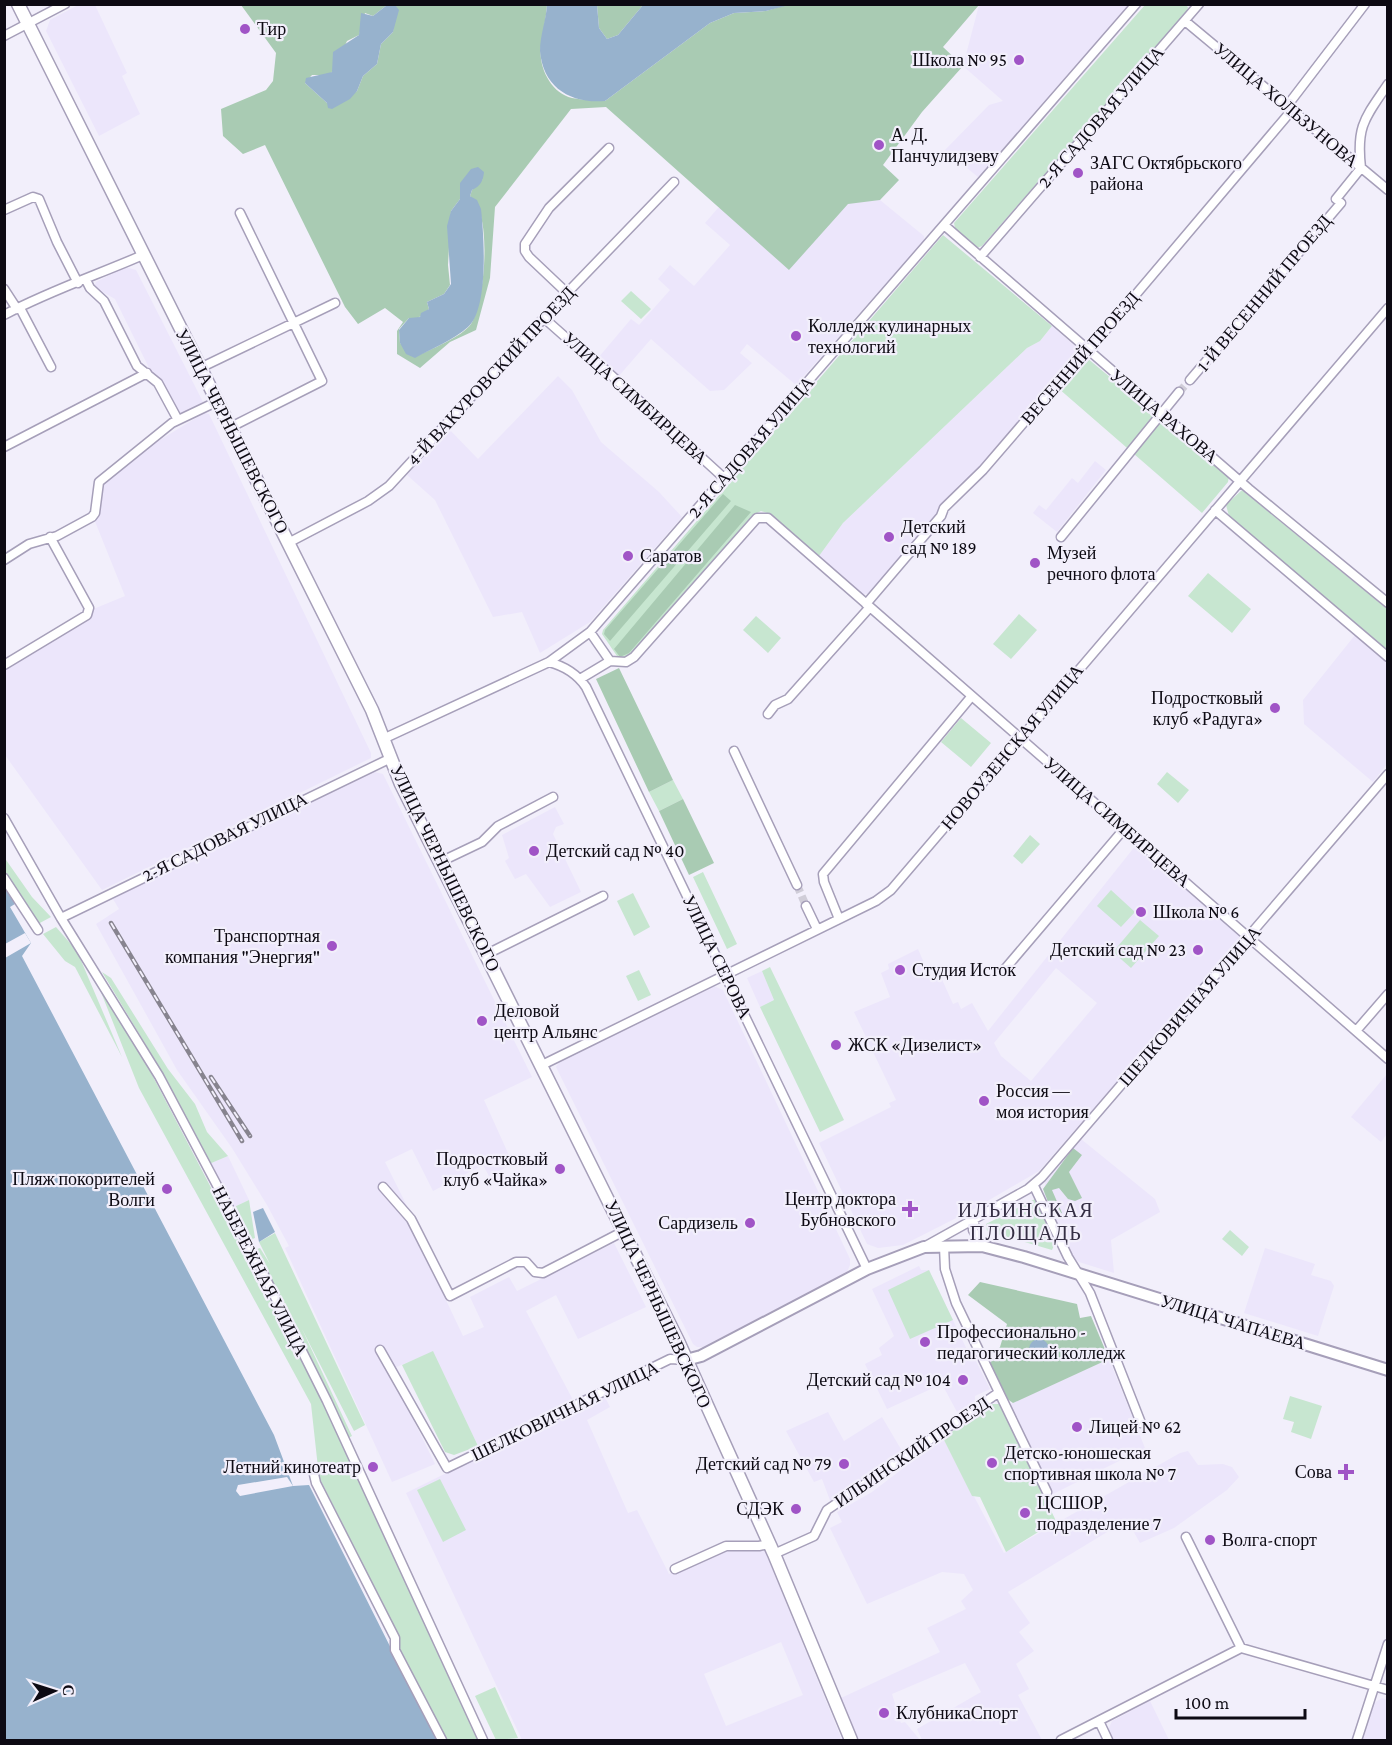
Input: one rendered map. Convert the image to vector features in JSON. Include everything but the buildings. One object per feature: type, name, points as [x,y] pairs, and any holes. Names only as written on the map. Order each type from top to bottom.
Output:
[{"type":"main road","name":"УЛИЦА ЧЕРНЫШЕВСКОГО","points":[[18,4],[372,710],[390,758],[440,862],[686,1360],[771,1549],[851,1740]]},
{"type":"street","points":[[4,36],[65,4]]},
{"type":"street","name":"2-Я САДОВАЯ УЛИЦА","points":[[383,739],[549,662],[590,632],[1136,4]]},
{"type":"street","name":"ВЕСЕННИЙ ПРОЕЗД","points":[[768,714],[775,705],[788,699],[941,516],[944,508],[983,470],[1088,351],[1290,108],[1365,4]]},
{"type":"street","name":"2-Я САДОВАЯ УЛИЦА","points":[[980,257],[1197,5]]},
{"type":"street","name":"УЛИЦА ХОЛЬЗУНОВА","points":[[1185,21],[1388,190]]},
{"type":"street","points":[[1361,168],[1358,141],[1363,122],[1388,84]]},
{"type":"street","points":[[567,293],[525,251],[525,244],[549,208],[609,148]]},
{"type":"street","name":"1-Й ВЕСЕННИЙ ПРОЕЗД","points":[[1190,380],[1341,203],[1336,199],[1361,168]]},
{"type":"street","name":"4-Й ВАКУРОВСКИЙ ПРОЕЗД","points":[[288,543],[368,501],[389,486],[567,293],[674,182]]},
{"type":"street","points":[[4,210],[36,197],[82,281],[104,301],[137,366],[158,383],[178,420]]},
{"type":"street","points":[[229,428],[322,381],[240,213]]},
{"type":"street","name":"УЛИЦА РАХОВА","points":[[944,225],[1088,351],[1388,603]]},
{"type":"street","points":[[4,315],[67,285],[143,255]]},
{"type":"street","points":[[4,289],[19,308],[51,368]]},
{"type":"street","points":[[200,368],[335,303]]},
{"type":"street","name":"НОВОУЗЕНСКАЯ УЛИЦА","points":[[542,1065],[876,901],[891,891],[1239,479],[1388,308]]},
{"type":"street","name":"УЛИЦА СИМБИРЦЕВА","points":[[545,319],[580,350],[589,354],[724,478]]},
{"type":"street","points":[[4,447],[147,373]]},
{"type":"street","points":[[1061,537],[1179,392]]},
{"type":"street","points":[[4,560],[29,544],[50,537],[92,517],[95,513],[99,482],[124,465],[143,445],[178,420],[216,402]]},
{"type":"street","points":[[1215,510],[1388,657]]},
{"type":"street","name":"УЛИЦА СИМБИРЦЕВА","points":[[610,662],[626,662],[634,657],[757,518],[768,518],[971,697],[1250,936],[1384,1056]]},
{"type":"street","points":[[4,665],[87,615],[89,608],[50,537]]},
{"type":"street","points":[[549,662],[559,665],[580,679],[610,662],[590,632]]},
{"type":"street","name":"УЛИЦА СЕРОВА","points":[[580,679],[867,1269]]},
{"type":"street","points":[[839,919],[824,882],[823,873],[971,697]]},
{"type":"street","points":[[734,751],[797,885]]},
{"type":"street","name":"2-Я САДОВАЯ УЛИЦА","points":[[61,918],[390,758]]},
{"type":"street","name":"ШЕЛКОВИЧНАЯ УЛИЦА","points":[[380,1350],[447,1468],[670,1359],[686,1360],[701,1356],[867,1269],[924,1248],[1034,1186],[1388,774]]},
{"type":"street","points":[[440,862],[482,842],[498,826],[554,797]]},
{"type":"street","name":"НАБЕРЕЖНАЯ УЛИЦА","points":[[4,818],[61,918],[159,1076],[255,1257],[327,1401],[483,1740]]},
{"type":"street","points":[[1004,970],[1124,829]]},
{"type":"street","points":[[4,878],[38,930]]},
{"type":"street","points":[[487,954],[603,896]]},
{"type":"street","points":[[807,906],[817,930]]},
{"type":"street","points":[[1356,1031],[1388,994]]},
{"type":"street","points":[[1384,1056],[1388,1045]]},
{"type":"street","points":[[1034,1186],[1078,1274],[1090,1293],[1141,1423]]},
{"type":"street","points":[[382,1187],[411,1219],[450,1296],[516,1262],[526,1262],[535,1272],[543,1273],[624,1231]]},
{"type":"street","points":[[975,1218],[973,1230],[982,1246]]},
{"type":"street","points":[[944,1246],[945,1269],[956,1303],[1047,1492]]},
{"type":"street","points":[[924,1248],[982,1246],[1078,1274]]},
{"type":"street","name":"УЛИЦА ЧАПАЕВА","points":[[1078,1274],[1388,1370]]},
{"type":"street","name":"ИЛЬИНСКИЙ ПРОЕЗД","points":[[771,1549],[814,1536],[827,1510],[998,1393]]},
{"type":"street","points":[[313,1470],[316,1483],[395,1638],[395,1650],[442,1740]]},
{"type":"street","points":[[1186,1537],[1241,1648]]},
{"type":"street","points":[[675,1569],[726,1546],[759,1546],[771,1549]]},
{"type":"street","points":[[1358,1740],[1388,1644]]},
{"type":"street","points":[[1061,1740],[1241,1648],[1388,1690]]},
{"type":"street","points":[[1099,1721],[1108,1740]]},
{"type":"shaded area","points":[[80,4],[95,5],[127,73],[122,76],[140,114],[99,136],[46,31],[50,20]]},
{"type":"shaded area","name":"Школа № 95","points":[[979,5],[1129,5],[978,177],[945,150],[989,105],[1003,101],[963,66]]},
{"type":"shaded area","points":[[880,200],[924,236],[924,240],[796,385],[747,344],[740,353],[752,363],[724,390],[710,391],[651,339],[618,377],[598,358],[631,319],[639,325],[670,290],[658,279],[670,265],[694,286],[730,245],[705,223],[718,208]]},
{"type":"shaded area","points":[[125,267],[136,270],[203,402],[180,416],[153,376],[115,299],[94,287],[96,282]]},
{"type":"shaded area","points":[[1052,326],[1077,348],[1077,355],[981,467],[961,483],[941,507],[939,515],[869,594],[862,594],[819,556],[843,523],[1027,348],[1040,341]]},
{"type":"shaded area","points":[[558,376],[572,390],[601,442],[659,492],[682,517],[590,622],[540,653],[522,612],[493,617],[435,500],[407,475],[449,429],[478,459]]},
{"type":"shaded area","points":[[204,413],[209,414],[371,753],[371,758],[102,890],[5,755],[5,669],[87,620],[91,610],[125,596],[94,519],[100,484],[134,456]]},
{"type":"shaded area","points":[[1095,461],[1106,470],[1057,532],[1033,513],[1039,505],[1046,510],[1072,478],[1078,483]]},
{"type":"shaded area","points":[[1355,635],[1387,662],[1387,764],[1373,782],[1304,724],[1303,700]]},
{"type":"shaded area","points":[[370,771],[383,774],[532,1077],[484,1100],[513,1164],[489,1176],[483,1165],[433,1191],[412,1149],[385,1162],[407,1206],[400,1210],[411,1226],[463,1336],[484,1327],[470,1297],[509,1277],[517,1291],[614,1243],[646,1307],[578,1339],[556,1295],[526,1311],[573,1400],[478,1446],[433,1352],[389,1370],[435,1464],[392,1482],[285,1248],[289,1246],[232,1148],[177,1070],[96,924],[119,909],[113,899],[172,867]]},
{"type":"shaded area","name":"Детский сад № 40","points":[[555,807],[564,824],[556,827],[553,834],[581,892],[550,907],[526,874],[515,879],[505,861],[509,858],[502,835]]},
{"type":"shaded area","points":[[1136,845],[1240,936],[1239,942],[1039,1171],[972,1210],[903,1245],[878,1248],[867,1244],[819,1143],[891,1107],[889,1103],[896,1100],[854,1012],[890,997],[881,973],[889,969],[888,964],[918,949],[931,979],[940,975],[953,1004],[958,1002],[961,1009],[972,1003],[988,1031]],"holes":[[[1056,968],[1097,1003],[1031,1081],[1001,1056],[994,1043]]]},
{"type":"shaded area","points":[[762,971],[774,1000],[760,1007],[747,978]]},
{"type":"shaded area","points":[[714,986],[723,990],[850,1259],[850,1265],[847,1272],[703,1347],[697,1347],[693,1344],[556,1067],[559,1062]]},
{"type":"shaded area","points":[[1387,1074],[1387,1134],[1381,1142],[1351,1117]]},
{"type":"shaded area","points":[[1081,1139],[1155,1199],[1160,1212],[1111,1240],[1114,1273],[1079,1262],[1073,1257],[1044,1194],[1045,1183]]},
{"type":"shaded area","points":[[228,1156],[249,1200],[232,1208],[209,1164]]},
{"type":"shaded area","points":[[1265,1248],[1315,1264],[1311,1275],[1331,1281],[1334,1286],[1318,1336],[1244,1313]]},
{"type":"shaded area","name":"Профессионально - педагогический колледж","points":[[919,1266],[921,1270],[929,1270],[969,1354],[972,1353],[990,1389],[975,1396],[975,1402],[957,1412],[942,1384],[887,1409],[865,1364],[882,1355],[879,1348],[894,1336],[872,1289]]},
{"type":"shaded area","name":"Лицей № 62","points":[[1109,1359],[1145,1448],[1051,1495],[1008,1405]]},
{"type":"shaded area","points":[[604,1395],[610,1407],[587,1420],[628,1513],[637,1510],[669,1574],[726,1549],[765,1551],[842,1740],[522,1740],[406,1493]],"holes":[[[781,1642],[803,1695],[726,1726],[704,1674]]]},
{"type":"shaded area","name":"Детский сад № 79","points":[[828,1412],[844,1441],[882,1417],[902,1451],[831,1503],[822,1479],[814,1482],[786,1431]]},
{"type":"shaded area","points":[[943,1438],[1004,1553],[1180,1453],[1188,1451],[1198,1465],[1223,1464],[1232,1467],[1239,1477],[1227,1490],[1174,1528],[1140,1543],[1127,1520],[1008,1592],[1030,1623],[1019,1632],[1034,1651],[1016,1664],[1029,1689],[1018,1695],[1042,1740],[922,1740],[917,1729],[981,1692],[965,1663],[892,1694],[901,1723],[905,1722],[920,1740],[859,1740],[841,1698],[940,1652],[927,1628],[966,1609],[961,1601],[973,1590],[964,1574],[942,1572],[867,1604],[830,1528],[842,1522],[837,1512],[872,1492]]},
{"type":"shaded area","points":[[1382,1698],[1387,1700],[1387,1740],[1362,1740],[1374,1703]]},
{"type":"shaded area","points":[[1150,1701],[1169,1740],[1113,1740],[1108,1730],[1112,1721]]},
{"type":"green space","points":[[789,4],[979,5],[943,47],[963,66],[922,112],[883,165],[899,180],[880,200],[848,204],[789,270],[606,107],[571,109],[495,207],[490,278],[476,330],[450,342],[420,368],[397,354],[397,331],[403,322],[385,308],[358,324],[345,307],[265,145],[243,154],[223,136],[221,109],[266,90],[273,81],[276,53],[241,5],[387,5],[373,16],[365,13],[359,35],[347,41],[333,71],[328,75],[312,75],[305,83],[327,103],[336,105],[357,91],[363,76],[377,64],[381,44],[393,32],[395,5],[547,5],[541,54],[544,70],[552,85],[572,98],[605,101],[710,23],[734,13],[766,11]],"holes":[[[483,179],[472,190],[470,196],[477,205],[484,238],[483,278],[476,313],[467,329],[445,343],[415,357],[400,343],[399,329],[409,318],[417,319],[429,309],[427,302],[444,294],[450,285],[448,265],[451,211],[460,199]]]},
{"type":"green space","points":[[597,5],[643,5],[618,35],[607,39],[599,28]]},
{"type":"green space","points":[[1145,5],[1185,5],[1188,7],[1187,12],[982,246],[977,248],[955,228],[954,223]]},
{"type":"green space","points":[[943,235],[1052,326],[1040,341],[1027,348],[843,523],[819,556],[770,514],[761,511],[755,514],[631,654],[619,659],[602,634],[603,630]]},
{"type":"green space","points":[[631,291],[651,309],[641,319],[621,301]]},
{"type":"green space","points":[[1087,358],[1229,476],[1228,482],[1202,513],[1058,388],[1083,359]]},
{"type":"green space","points":[[1242,490],[1387,609],[1387,651],[1229,516],[1226,505]]},
{"type":"green space","points":[[723,494],[731,501],[610,641],[604,634],[605,630]]},
{"type":"green space","points":[[735,505],[751,512],[629,653],[620,657],[614,649]]},
{"type":"green space","points":[[1208,573],[1251,609],[1232,633],[1188,596]]},
{"type":"green space","points":[[1019,614],[1037,630],[1011,659],[993,644]]},
{"type":"green space","points":[[756,616],[781,638],[768,653],[743,630]]},
{"type":"green space","points":[[619,668],[673,780],[649,792],[596,679]]},
{"type":"green space","points":[[961,718],[991,743],[971,767],[941,742]]},
{"type":"green space","points":[[1167,772],[1189,790],[1178,803],[1157,784]]},
{"type":"green space","points":[[673,780],[683,799],[659,811],[649,792]]},
{"type":"green space","points":[[683,799],[714,863],[689,875],[659,811]]},
{"type":"green space","points":[[1030,835],[1040,844],[1022,864],[1013,856]]},
{"type":"green space","points":[[4,857],[32,897],[51,917],[38,924],[5,871]]},
{"type":"green space","points":[[703,872],[737,944],[727,949],[693,877]]},
{"type":"green space","points":[[1111,890],[1135,912],[1121,927],[1097,906]]},
{"type":"green space","points":[[633,893],[650,927],[634,936],[617,901]]},
{"type":"green space","points":[[1140,920],[1159,936],[1131,968],[1113,952]]},
{"type":"green space","points":[[56,927],[77,951],[122,1057],[75,967],[65,961],[43,934]]},
{"type":"green space","points":[[91,967],[148,1067],[323,1402],[480,1740],[446,1740],[399,1650],[399,1637],[319,1477],[311,1404],[139,1088]]},
{"type":"green space","points":[[770,967],[844,1120],[820,1132],[760,1007],[774,1000],[762,971]]},
{"type":"green space","points":[[639,970],[651,995],[638,1001],[626,976]]},
{"type":"green space","points":[[102,972],[111,978],[168,1069],[195,1104],[207,1132],[228,1156],[209,1164],[165,1077]]},
{"type":"green space","points":[[1073,1148],[1082,1155],[1069,1172],[1082,1198],[1075,1201],[1068,1199],[1059,1188],[1052,1190],[1062,1213],[1058,1215],[1052,1212],[1043,1189]]},
{"type":"green space","points":[[1035,1199],[1055,1243],[1052,1250],[987,1231],[986,1224]]},
{"type":"green space","points":[[249,1200],[255,1238],[250,1240],[232,1208]]},
{"type":"green space","points":[[1230,1230],[1249,1247],[1242,1256],[1222,1239]]},
{"type":"green space","points":[[275,1233],[365,1425],[354,1431],[302,1329],[352,1436],[348,1438],[257,1249],[260,1248],[270,1264],[259,1242]]},
{"type":"green space","points":[[929,1270],[953,1320],[910,1339],[888,1290]]},
{"type":"green space","points":[[980,1282],[1077,1304],[1080,1318],[1091,1316],[1109,1359],[1013,1403],[1003,1396],[989,1365],[1000,1347],[1007,1324],[968,1295]]},
{"type":"green space","points":[[433,1351],[478,1446],[454,1455],[445,1452],[402,1365]]},
{"type":"green space","points":[[1290,1396],[1322,1406],[1311,1439],[1291,1432],[1294,1422],[1283,1419]]},
{"type":"green space","name":"Детско-юношеская спортивная школа № 7","points":[[992,1404],[1000,1404],[1056,1521],[1006,1552],[980,1497],[972,1496],[943,1438]]},
{"type":"green space","points":[[440,1479],[466,1530],[443,1542],[417,1490]]},
{"type":"green space","points":[[495,1687],[518,1738],[496,1740],[475,1696]]},
{"type":"water","points":[[387,5],[395,5],[399,10],[393,32],[381,44],[377,64],[363,76],[357,91],[350,99],[332,109],[328,108],[327,103],[305,83],[306,78],[332,72],[333,52],[359,35],[361,13],[373,16]]},
{"type":"water","points":[[547,5],[597,5],[599,28],[607,39],[618,35],[643,5],[789,5],[766,11],[734,13],[710,23],[605,101],[592,101],[580,100],[560,91],[546,74],[540,51]]},
{"type":"water","points":[[478,167],[484,172],[483,178],[472,190],[470,196],[477,200],[481,209],[484,271],[475,318],[462,332],[415,358],[406,354],[400,343],[399,330],[409,318],[420,317],[421,313],[429,309],[427,302],[444,294],[451,284],[447,226],[451,211],[460,199],[460,183],[471,169]]},
{"type":"water","points":[[4,885],[15,904],[10,907],[31,943],[22,956],[274,1435],[293,1486],[309,1485],[437,1740],[5,1740]]},
{"type":"water","points":[[263,1208],[275,1232],[259,1242],[253,1212]]},
{"type":"water","points":[[1039,1339],[1046,1342],[1049,1349],[1046,1356],[1039,1359],[1032,1356],[1029,1349],[1032,1342]]},
{"type":"pier","points":[[25,933],[31,943],[5,958],[5,944]]},
{"type":"pier","points":[[287,1477],[293,1486],[240,1496],[236,1491],[238,1485]]},
{"type":"tunnel","points":[[1179,392],[1190,380]]},
{"type":"tunnel","points":[[797,885],[806,906]]},
{"type":"railway","points":[[111,923],[242,1141]]},
{"type":"railway","points":[[211,1077],[250,1136]]},
{"type":"place","name":"Тир","points":[[245,29]]},
{"type":"place","name":"Школа № 95","points":[[1019,60]]},
{"type":"place","name":"А. Д. Панчулидзеву","points":[[879,145]]},
{"type":"place","name":"ЗАГС Октябрьского района","points":[[1078,173]]},
{"type":"place","name":"Колледж кулинарных технологий","points":[[796,336]]},
{"type":"place","name":"Детский сад № 189","points":[[889,537]]},
{"type":"place","name":"Саратов","points":[[628,556]]},
{"type":"place","name":"Музей речного флота","points":[[1035,563]]},
{"type":"place","name":"Подростковый клуб «Радуга»","points":[[1275,708]]},
{"type":"place","name":"Детский сад № 40","points":[[534,851]]},
{"type":"place","name":"Школа № 6","points":[[1141,912]]},
{"type":"place","name":"Транспортная компания \"Энергия\"","points":[[332,946]]},
{"type":"place","name":"Детский сад № 23","points":[[1198,950]]},
{"type":"place","name":"Студия Исток","points":[[900,970]]},
{"type":"place","name":"Деловой центр Альянс","points":[[482,1021]]},
{"type":"place","name":"ЖСК «Дизелист»","points":[[836,1045]]},
{"type":"place","name":"Россия — моя история","points":[[984,1101]]},
{"type":"place","name":"Подростковый клуб «Чайка»","points":[[560,1169]]},
{"type":"place","name":"Пляж покорителей Волги","points":[[167,1189]]},
{"type":"place","name":"Центр доктора Бубновского","points":[[910,1209]]},
{"type":"place","name":"Сардизель","points":[[750,1223]]},
{"type":"place","name":"Профессионально - педагогический колледж","points":[[925,1342]]},
{"type":"place","name":"Детский сад № 104","points":[[963,1380]]},
{"type":"place","name":"Лицей № 62","points":[[1077,1427]]},
{"type":"place","name":"Детско-юношеская спортивная школа № 7","points":[[992,1463]]},
{"type":"place","name":"Детский сад № 79","points":[[844,1464]]},
{"type":"place","name":"Летний кинотеатр","points":[[373,1467]]},
{"type":"place","name":"Сова","points":[[1346,1472]]},
{"type":"place","name":"СДЭК","points":[[796,1509]]},
{"type":"place","name":"ЦСШОР, подразделение 7","points":[[1025,1513]]},
{"type":"place","name":"Волга-спорт","points":[[1210,1540]]},
{"type":"place","name":"КлубникаСпорт","points":[[884,1713]]},
{"type":"district","name":"ИЛЬИНСКАЯ ПЛОЩАДЬ","points":[[1026,1222]]}]
